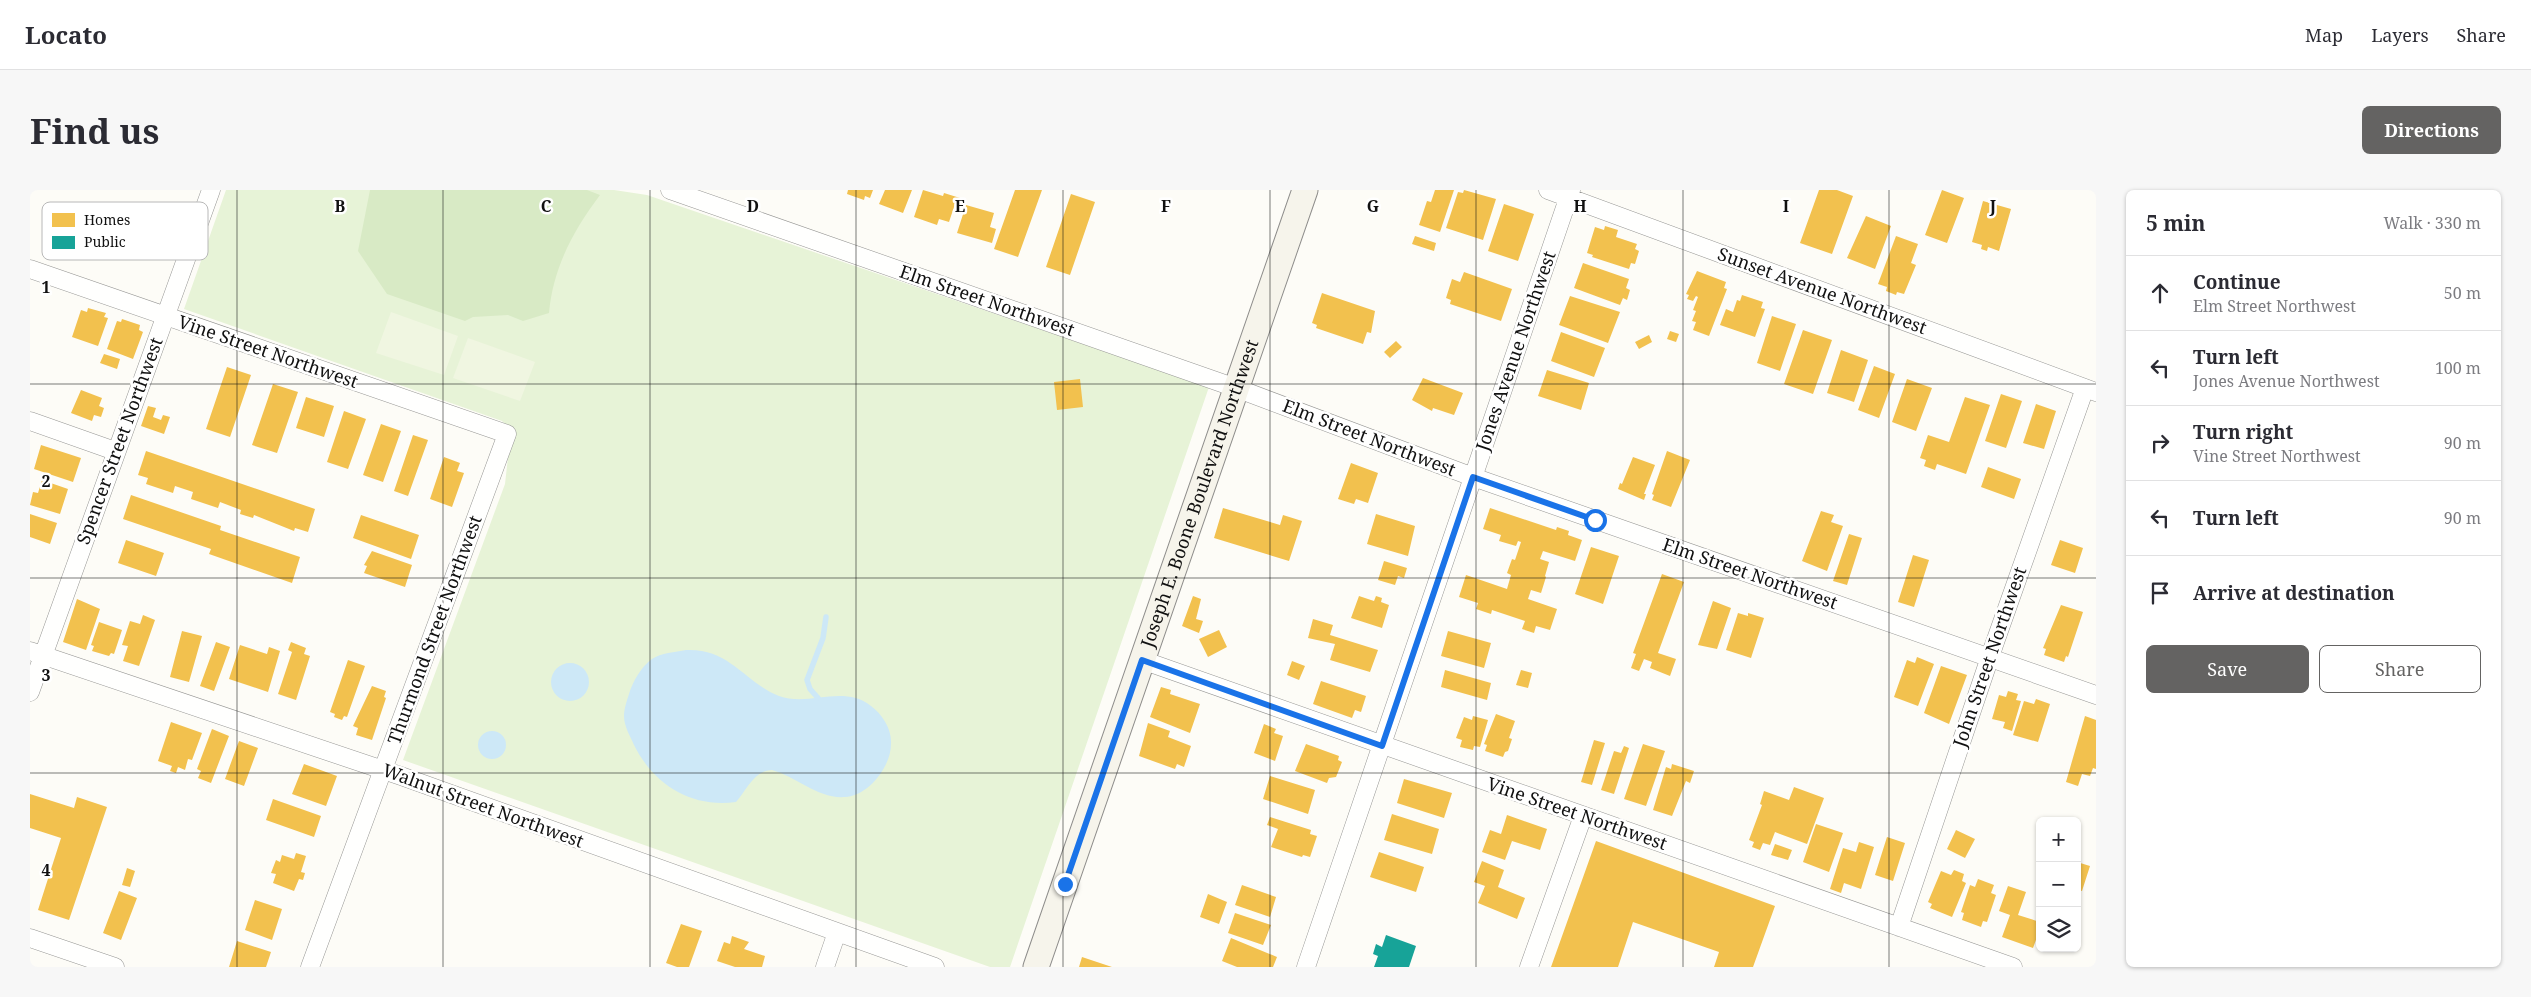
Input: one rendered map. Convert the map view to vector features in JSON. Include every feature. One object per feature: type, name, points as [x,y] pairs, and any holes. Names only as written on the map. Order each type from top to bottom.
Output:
[{"type":"main road","name":"Joseph E. Boone Boulevard Northwest","points":[[1036,967],[1304,190]]},
{"type":"street","name":"Spencer Street Northwest","points":[[207,202],[211,190]]},
{"type":"street","name":"Elm Street Northwest","points":[[670,190],[1236,388],[1473,477],[2096,695]]},
{"type":"street","name":"Sunset Avenue Northwest","points":[[1548,190],[1570,194],[2090,390]]},
{"type":"street","name":"Jones Avenue Northwest","points":[[1306,967],[1570,194]]},
{"type":"street","name":"Spencer Street Northwest","points":[[30,692],[36,653],[116,451],[185,260]]},
{"type":"street","name":"Vine Street Northwest","points":[[30,269],[507,434]]},
{"type":"street","name":"John Street Northwest","points":[[1899,927],[1989,658],[2090,390]]},
{"type":"street","points":[[30,421],[116,451]]},
{"type":"street","name":"Thurmond Street Northwest","points":[[310,967],[507,434]]},
{"type":"street","name":"Walnut Street Northwest","points":[[36,653],[383,770],[935,967]]},
{"type":"street","name":"Vine Street Northwest","points":[[1142,660],[2013,967]]},
{"type":"street","points":[[1529,967],[1583,816]]},
{"type":"street","points":[[825,967],[837,932]]},
{"type":"street","points":[[30,938],[114,967]]},
{"type":"green space","points":[[226,190],[614,190],[647,195],[1209,387],[1010,967],[990,967],[403,760],[505,484],[511,430],[502,421],[184,309],[201,260],[208,260],[208,241]]},
{"type":"green space","points":[[370,190],[587,190],[600,195],[581,222],[566,251],[555,281],[549,313],[523,321],[508,315],[473,317],[465,321],[387,294],[358,251]]},
{"type":"green space","points":[[391,312],[458,336],[444,375],[376,353]]},
{"type":"green space","points":[[468,338],[535,362],[520,401],[453,378]]},
{"type":"water","points":[[686,650],[714,654],[726,660],[756,683],[779,696],[790,699],[849,697],[871,706],[886,722],[891,738],[890,753],[883,771],[862,792],[845,797],[826,795],[772,770],[765,771],[755,777],[736,802],[704,801],[676,791],[652,772],[642,759],[628,731],[624,720],[624,713],[633,684],[644,666],[660,655]]},
{"type":"water","points":[[570,663],[577,664],[583,669],[588,675],[588,689],[583,695],[577,700],[570,701],[563,700],[557,695],[552,689],[551,682],[552,675],[557,669],[563,664]]},
{"type":"water","points":[[492,731],[502,735],[506,745],[502,755],[492,759],[482,755],[478,745],[482,735]]},
{"type":"building: Homes","points":[[848,190],[873,190],[870,198],[865,196],[864,200],[847,194]]},
{"type":"building: Homes","points":[[885,190],[912,190],[903,213],[879,204]]},
{"type":"building: Homes","points":[[923,190],[943,196],[944,193],[960,198],[958,205],[955,204],[949,222],[939,219],[937,225],[914,217]]},
{"type":"building: Homes","points":[[1015,190],[1042,190],[1018,257],[994,249]]},
{"type":"building: Homes","points":[[1435,190],[1454,190],[1440,232],[1419,225],[1427,201],[1431,202]]},
{"type":"building: Homes","points":[[1464,190],[1496,199],[1483,240],[1446,228],[1458,192],[1463,193]]},
{"type":"building: Homes","points":[[1819,190],[1837,190],[1853,196],[1832,254],[1800,243]]},
{"type":"building: Homes","points":[[1942,190],[1964,198],[1947,243],[1925,235]]},
{"type":"building: Homes","points":[[1071,194],[1095,202],[1070,275],[1046,267]]},
{"type":"building: Homes","points":[[1983,201],[2011,209],[1999,251],[1988,247],[1987,251],[1981,249],[1982,245],[1972,242]]},
{"type":"building: Homes","points":[[1504,204],[1534,214],[1518,261],[1488,251]]},
{"type":"building: Homes","points":[[966,205],[994,213],[990,227],[996,229],[992,243],[957,233]]},
{"type":"building: Homes","points":[[1866,216],[1891,226],[1875,269],[1847,258]]},
{"type":"building: Homes","points":[[1605,226],[1618,230],[1616,237],[1637,244],[1635,249],[1639,251],[1635,264],[1631,263],[1629,269],[1592,257],[1593,255],[1587,253],[1595,227],[1604,230]]},
{"type":"building: Homes","points":[[1415,236],[1436,243],[1434,251],[1412,244]]},
{"type":"building: Homes","points":[[1896,236],[1918,244],[1911,263],[1916,265],[1904,294],[1897,292],[1896,295],[1886,291],[1887,287],[1878,284]]},
{"type":"building: Homes","points":[[1583,263],[1629,279],[1626,288],[1630,290],[1627,300],[1623,298],[1620,305],[1574,288]]},
{"type":"building: Homes","points":[[1697,271],[1726,282],[1724,288],[1727,289],[1709,336],[1693,330],[1696,322],[1692,321],[1696,311],[1693,310],[1698,297],[1696,296],[1693,301],[1687,299],[1689,295],[1686,294]]},
{"type":"building: Homes","points":[[1464,272],[1512,289],[1501,321],[1450,304],[1451,300],[1446,298],[1452,279],[1460,282]]},
{"type":"building: Homes","points":[[1322,293],[1375,311],[1371,333],[1367,332],[1363,344],[1316,328],[1317,325],[1312,323]]},
{"type":"building: Homes","points":[[1742,295],[1763,302],[1761,308],[1765,309],[1755,337],[1720,325],[1726,309],[1733,312],[1737,300],[1740,301]]},
{"type":"building: Homes","points":[[1570,296],[1620,312],[1608,343],[1559,325]]},
{"type":"building: Homes","points":[[88,308],[106,313],[104,317],[108,318],[98,346],[72,337],[81,310],[87,312]]},
{"type":"building: Homes","points":[[1772,316],[1796,324],[1780,371],[1757,363]]},
{"type":"building: Homes","points":[[122,319],[140,325],[139,330],[143,332],[133,359],[107,349],[117,321],[121,322]]},
{"type":"building: Homes","points":[[1803,330],[1832,340],[1813,394],[1784,384]]},
{"type":"building: Homes","points":[[1670,331],[1679,334],[1676,342],[1667,339]]},
{"type":"building: Homes","points":[[1561,332],[1605,348],[1594,377],[1551,361]]},
{"type":"building: Homes","points":[[1649,335],[1652,342],[1639,349],[1635,342]]},
{"type":"building: Homes","points":[[1396,341],[1402,347],[1390,358],[1384,352]]},
{"type":"building: Homes","points":[[1841,350],[1868,360],[1854,402],[1827,393]]},
{"type":"building: Homes","points":[[104,354],[120,359],[117,369],[100,363]]},
{"type":"building: Homes","points":[[1874,366],[1895,374],[1879,418],[1858,410]]},
{"type":"building: Homes","points":[[227,367],[251,375],[230,437],[206,429]]},
{"type":"building: Homes","points":[[1547,370],[1589,383],[1581,410],[1538,396]]},
{"type":"building: Homes","points":[[1423,378],[1463,393],[1454,415],[1433,408],[1432,411],[1412,400]]},
{"type":"building: Homes","points":[[1080,379],[1083,407],[1057,410],[1054,382]]},
{"type":"building: Homes","points":[[1907,379],[1932,388],[1916,431],[1892,422]]},
{"type":"building: Homes","points":[[273,384],[298,392],[277,453],[252,445]]},
{"type":"building: Homes","points":[[81,390],[102,398],[99,406],[104,408],[101,417],[94,415],[92,421],[71,413]]},
{"type":"building: Homes","points":[[2001,394],[2022,401],[2006,448],[1985,441]]},
{"type":"building: Homes","points":[[306,397],[334,406],[324,437],[296,428]]},
{"type":"building: Homes","points":[[1965,397],[1990,405],[1966,474],[1937,464],[1935,470],[1924,466],[1926,460],[1920,458],[1928,435],[1949,442]]},
{"type":"building: Homes","points":[[2036,404],[2056,411],[2044,449],[2023,443]]},
{"type":"building: Homes","points":[[148,406],[156,408],[153,417],[161,420],[163,415],[170,417],[164,434],[141,426]]},
{"type":"building: Homes","points":[[344,411],[366,419],[348,469],[327,462]]},
{"type":"building: Homes","points":[[381,424],[401,431],[383,482],[363,475]]},
{"type":"building: Homes","points":[[413,435],[428,440],[408,496],[394,491]]},
{"type":"building: Homes","points":[[41,445],[81,458],[73,482],[34,469]]},
{"type":"building: Homes","points":[[146,451],[315,509],[308,532],[295,528],[294,531],[254,515],[253,518],[240,514],[241,510],[220,502],[218,508],[191,499],[193,492],[175,486],[173,493],[146,484],[148,478],[138,475]]},
{"type":"building: Homes","points":[[1667,451],[1690,460],[1671,507],[1652,500],[1654,495],[1652,494]]},
{"type":"building: Homes","points":[[444,457],[460,463],[457,471],[464,473],[452,507],[430,499]]},
{"type":"building: Homes","points":[[1633,457],[1655,465],[1644,494],[1646,494],[1644,500],[1618,489]]},
{"type":"building: Homes","points":[[1351,463],[1378,473],[1368,503],[1356,499],[1354,504],[1338,499]]},
{"type":"building: Homes","points":[[1988,467],[2021,479],[2014,499],[1981,487]]},
{"type":"building: Homes","points":[[42,480],[68,489],[60,514],[30,505],[33,492],[38,493]]},
{"type":"building: Homes","points":[[131,495],[221,526],[220,530],[300,557],[292,583],[209,554],[211,549],[123,519]]},
{"type":"building: Homes","points":[[1223,508],[1280,525],[1283,515],[1302,521],[1289,561],[1214,538]]},
{"type":"building: Homes","points":[[1490,508],[1556,530],[1557,527],[1569,531],[1568,535],[1582,540],[1575,561],[1543,551],[1540,559],[1549,562],[1546,577],[1541,593],[1531,590],[1528,599],[1557,609],[1550,630],[1536,626],[1534,633],[1522,629],[1525,621],[1492,610],[1491,614],[1476,609],[1478,603],[1459,597],[1466,575],[1507,589],[1511,575],[1507,573],[1512,559],[1515,560],[1521,542],[1518,541],[1516,546],[1499,541],[1501,535],[1483,529]]},
{"type":"building: Homes","points":[[1821,511],[1834,515],[1831,522],[1843,526],[1827,571],[1802,561]]},
{"type":"building: Homes","points":[[30,514],[57,523],[50,544],[30,537]]},
{"type":"building: Homes","points":[[1376,514],[1415,526],[1408,556],[1367,544]]},
{"type":"building: Homes","points":[[361,515],[419,535],[411,559],[353,538]]},
{"type":"building: Homes","points":[[1849,534],[1862,538],[1847,585],[1833,581]]},
{"type":"building: Homes","points":[[126,540],[164,553],[156,576],[118,563]]},
{"type":"building: Homes","points":[[2060,540],[2083,548],[2075,573],[2051,565]]},
{"type":"building: Homes","points":[[1591,547],[1619,556],[1603,604],[1575,594]]},
{"type":"building: Homes","points":[[372,551],[412,565],[405,587],[364,573],[367,566],[364,565]]},
{"type":"building: Homes","points":[[1913,555],[1929,560],[1914,607],[1898,602]]},
{"type":"building: Homes","points":[[1384,561],[1407,568],[1404,578],[1398,576],[1395,585],[1378,580]]},
{"type":"building: Homes","points":[[1662,574],[1684,582],[1658,653],[1676,659],[1670,676],[1650,668],[1652,662],[1644,659],[1639,671],[1631,668],[1636,654],[1633,653]]},
{"type":"building: Homes","points":[[1193,596],[1201,599],[1196,619],[1203,621],[1199,633],[1182,626]]},
{"type":"building: Homes","points":[[1359,596],[1374,601],[1376,596],[1382,598],[1381,602],[1389,605],[1382,628],[1351,618]]},
{"type":"building: Homes","points":[[77,599],[100,609],[86,650],[63,642]]},
{"type":"building: Homes","points":[[1713,601],[1731,608],[1717,649],[1698,645]]},
{"type":"building: Homes","points":[[2061,605],[2083,612],[2068,657],[2066,656],[2064,662],[2044,655],[2046,649],[2043,648]]},
{"type":"building: Homes","points":[[1738,613],[1748,616],[1748,613],[1764,618],[1751,658],[1726,650]]},
{"type":"building: Homes","points":[[143,615],[155,620],[139,666],[123,661],[128,646],[122,645],[130,621],[140,624]]},
{"type":"building: Homes","points":[[1313,619],[1333,625],[1330,635],[1378,650],[1370,672],[1330,660],[1335,644],[1308,638]]},
{"type":"building: Homes","points":[[99,622],[122,630],[114,654],[111,653],[109,656],[92,651],[94,646],[91,645]]},
{"type":"building: Homes","points":[[1219,630],[1227,647],[1208,657],[1199,639]]},
{"type":"building: Homes","points":[[182,631],[202,636],[189,682],[170,677]]},
{"type":"building: Homes","points":[[1448,631],[1491,643],[1484,668],[1441,656]]},
{"type":"building: Homes","points":[[216,642],[230,647],[214,691],[200,686]]},
{"type":"building: Homes","points":[[291,642],[306,648],[304,654],[310,656],[296,700],[278,694],[292,652],[288,650]]},
{"type":"building: Homes","points":[[240,645],[267,654],[269,647],[280,651],[268,692],[229,679]]},
{"type":"building: Homes","points":[[1917,657],[1934,664],[1918,706],[1894,697],[1907,660],[1915,663]]},
{"type":"building: Homes","points":[[348,660],[365,666],[347,717],[344,716],[342,720],[334,717],[335,714],[330,712]]},
{"type":"building: Homes","points":[[1292,661],[1305,666],[1299,680],[1287,675]]},
{"type":"building: Homes","points":[[1941,666],[1967,675],[1949,724],[1924,713]]},
{"type":"building: Homes","points":[[1445,670],[1491,683],[1487,700],[1441,687]]},
{"type":"building: Homes","points":[[1521,670],[1532,673],[1528,688],[1516,685]]},
{"type":"building: Homes","points":[[1321,681],[1366,696],[1361,712],[1355,710],[1352,718],[1313,704]]},
{"type":"building: Homes","points":[[372,686],[386,691],[384,697],[386,698],[372,740],[356,735],[358,728],[353,726]]},
{"type":"building: Homes","points":[[1161,687],[1171,690],[1170,694],[1200,704],[1190,733],[1150,717]]},
{"type":"building: Homes","points":[[2008,691],[2018,694],[2016,700],[2021,701],[2012,731],[2003,728],[2005,722],[1992,719],[1999,695],[2006,697]]},
{"type":"building: Homes","points":[[2036,699],[2050,704],[2038,742],[2013,735],[2024,701],[2034,704]]},
{"type":"building: Homes","points":[[1496,714],[1515,721],[1509,738],[1512,739],[1508,751],[1505,752],[1503,757],[1485,751],[1487,745],[1484,744]]},
{"type":"building: Homes","points":[[1473,716],[1488,720],[1480,747],[1474,746],[1473,750],[1460,747],[1462,740],[1456,738],[1464,717],[1472,720]]},
{"type":"building: Homes","points":[[2085,716],[2096,720],[2096,769],[2093,768],[2090,776],[2082,774],[2078,786],[2066,782]]},
{"type":"building: Homes","points":[[171,722],[202,733],[192,760],[188,759],[185,770],[178,767],[176,773],[170,771],[172,766],[158,761]]},
{"type":"building: Homes","points":[[1148,723],[1170,731],[1168,737],[1191,746],[1184,767],[1177,764],[1175,769],[1139,756]]},
{"type":"building: Homes","points":[[1264,724],[1276,729],[1274,733],[1283,736],[1275,761],[1254,753]]},
{"type":"building: Homes","points":[[212,729],[229,736],[211,783],[198,778],[201,771],[197,769]]},
{"type":"building: Homes","points":[[1594,740],[1605,743],[1592,785],[1581,782]]},
{"type":"building: Homes","points":[[239,741],[258,748],[244,786],[225,779]]},
{"type":"building: Homes","points":[[1306,744],[1339,756],[1338,760],[1342,762],[1336,777],[1329,778],[1327,783],[1295,771]]},
{"type":"building: Homes","points":[[1643,744],[1665,751],[1646,806],[1624,799]]},
{"type":"building: Homes","points":[[1624,746],[1629,748],[1614,794],[1601,790],[1614,751],[1621,753]]},
{"type":"building: Homes","points":[[304,764],[337,776],[326,806],[292,794]]},
{"type":"building: Homes","points":[[1672,764],[1694,771],[1690,783],[1686,781],[1672,816],[1653,810],[1666,767],[1671,769]]},
{"type":"building: Homes","points":[[1270,776],[1315,790],[1308,814],[1263,799]]},
{"type":"building: Homes","points":[[1404,779],[1452,793],[1444,818],[1397,803]]},
{"type":"building: Homes","points":[[1794,787],[1824,798],[1807,844],[1775,832],[1770,845],[1763,843],[1760,850],[1752,847],[1754,842],[1749,840],[1762,805],[1760,804],[1764,791],[1789,800]]},
{"type":"building: Homes","points":[[30,794],[74,808],[77,797],[107,807],[69,920],[38,910],[61,838],[30,828]]},
{"type":"building: Homes","points":[[273,799],[321,816],[314,837],[266,820]]},
{"type":"building: Homes","points":[[1392,814],[1439,829],[1432,854],[1384,840]]},
{"type":"building: Homes","points":[[1507,815],[1547,829],[1540,850],[1512,841],[1505,860],[1482,852],[1490,830],[1501,834]]},
{"type":"building: Homes","points":[[1270,817],[1311,830],[1310,834],[1317,836],[1310,857],[1303,855],[1302,857],[1271,847],[1278,829],[1267,825]]},
{"type":"building: Homes","points":[[1816,824],[1843,833],[1829,872],[1803,862]]},
{"type":"building: Homes","points":[[1956,830],[1975,839],[1965,858],[1947,849]]},
{"type":"building: Homes","points":[[1887,837],[1905,843],[1893,881],[1875,875]]},
{"type":"building: Homes","points":[[1596,841],[1775,906],[1753,967],[1714,967],[1719,952],[1633,922],[1618,967],[1551,967]]},
{"type":"building: Homes","points":[[1859,842],[1874,847],[1861,889],[1844,883],[1841,893],[1830,889],[1843,848],[1856,852]]},
{"type":"building: Homes","points":[[1775,844],[1792,850],[1788,860],[1771,855]]},
{"type":"building: Homes","points":[[1379,852],[1424,867],[1416,892],[1370,877]]},
{"type":"building: Homes","points":[[296,853],[306,856],[301,872],[305,873],[303,880],[299,879],[294,891],[273,883],[276,874],[271,873],[276,860],[280,862],[282,855],[294,859]]},
{"type":"building: Homes","points":[[1482,861],[1504,870],[1498,887],[1525,898],[1517,919],[1478,903],[1485,886],[1474,882]]},
{"type":"building: Homes","points":[[2081,863],[2090,866],[2081,891]]},
{"type":"building: Homes","points":[[127,868],[135,871],[130,887],[122,885]]},
{"type":"building: Homes","points":[[1954,870],[1964,874],[1962,881],[1966,883],[1952,917],[1930,908],[1932,904],[1928,902],[1941,871],[1951,875]]},
{"type":"building: Homes","points":[[1978,879],[1994,885],[1991,893],[1996,895],[1987,922],[1983,921],[1981,927],[1962,920],[1964,913],[1961,912],[1970,885],[1975,887]]},
{"type":"building: Homes","points":[[1242,885],[1276,897],[1270,917],[1235,905]]},
{"type":"building: Homes","points":[[2008,886],[2026,892],[2018,915],[2036,921],[2036,940],[2033,948],[2002,937],[2010,915],[1999,911]]},
{"type":"building: Homes","points":[[119,891],[137,898],[121,940],[103,933]]},
{"type":"building: Homes","points":[[1208,894],[1227,902],[1219,924],[1200,917]]},
{"type":"building: Homes","points":[[255,900],[282,909],[272,940],[245,930]]},
{"type":"building: Homes","points":[[1235,913],[1271,925],[1263,945],[1228,933]]},
{"type":"building: Homes","points":[[681,924],[702,931],[689,967],[677,967],[666,963]]},
{"type":"building: Homes","points":[[732,936],[749,942],[744,949],[765,956],[762,967],[735,967],[717,961],[724,942],[730,944]]},
{"type":"building: Homes","points":[[1231,938],[1277,957],[1273,967],[1237,967],[1222,961]]},
{"type":"building: Homes","points":[[237,941],[271,952],[266,967],[229,967]]},
{"type":"building: Homes","points":[[1082,957],[1112,967],[1079,967]]},
{"type":"building: Public","points":[[1386,935],[1416,946],[1409,967],[1374,967],[1378,956],[1373,954],[1376,944],[1382,947]]},
{"type":"waterway","points":[[818,698],[810,689],[807,680],[823,638],[826,617]]},
{"type":"route","points":[[1065,884],[1142,660],[1382,746],[1473,477],[1595,520]]}]
